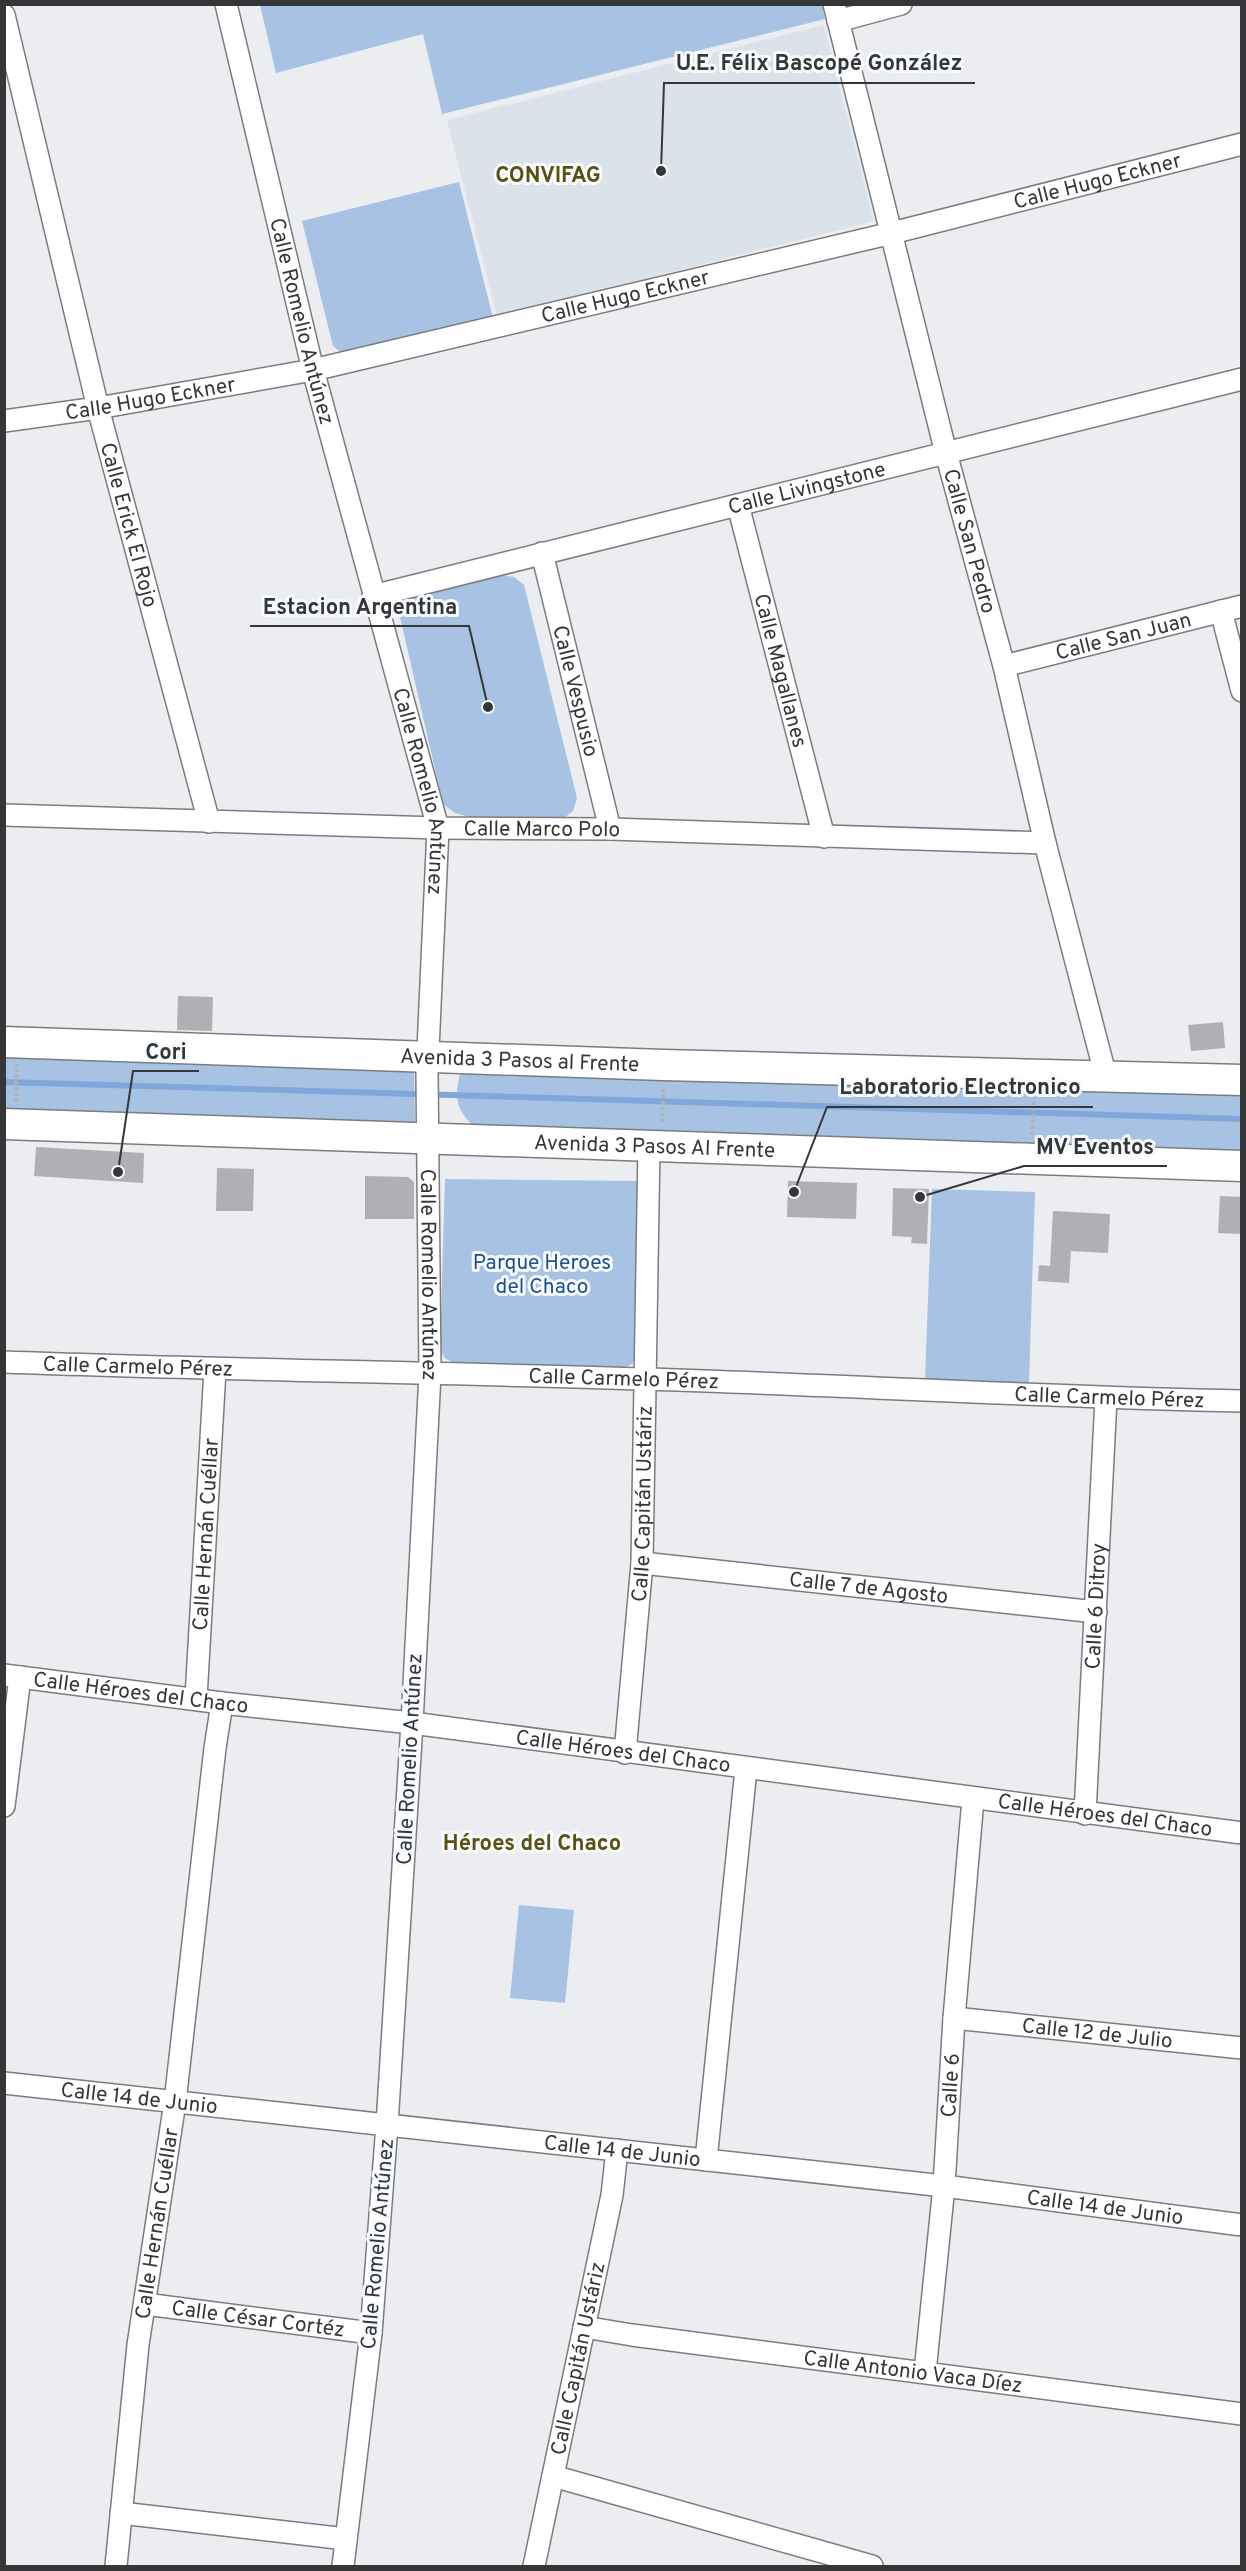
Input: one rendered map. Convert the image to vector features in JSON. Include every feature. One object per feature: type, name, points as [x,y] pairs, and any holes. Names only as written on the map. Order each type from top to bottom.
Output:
[{"type":"main road","name":"Avenida 3 Pasos al Frente","points":[[11,1053],[427,1064],[1034,1085]]},
{"type":"main road","points":[[1034,1085],[1106,1077],[1242,1080]]},
{"type":"main road","points":[[10,1113],[428,1128]]},
{"type":"main road","name":"Avenida 3 Pasos Al Frente","points":[[428,1128],[649,1146],[1242,1166]]},
{"type":"street","name":"Calle Romelio Antúnez","points":[[226,4],[313,370],[438,828],[427,1064],[430,1374],[412,1723],[387,2125],[371,2333],[343,2566]]},
{"type":"street","points":[[836,13],[901,4]]},
{"type":"street","name":"Calle San Pedro","points":[[836,13],[946,453],[1004,666],[1044,843],[1106,1077]]},
{"type":"street","name":"Calle Erick El Rojo","points":[[4,15],[98,408],[209,822]]},
{"type":"street","name":"Calle Hugo Eckner","points":[[4,422],[313,370],[892,233],[1242,144]]},
{"type":"street","name":"Calle Livingstone","points":[[373,596],[1242,379]]},
{"type":"street","name":"Calle Magallanes","points":[[738,505],[824,837]]},
{"type":"street","name":"Calle Vespusio","points":[[543,553],[610,829]]},
{"type":"street","points":[[1232,608],[1242,691]]},
{"type":"street","name":"Calle San Juan","points":[[1004,666],[1232,608]]},
{"type":"street","name":"Calle Marco Polo","points":[[4,815],[438,828],[610,829],[1044,843]]},
{"type":"street","name":"Calle Capitán Ustáriz","points":[[625,1752],[642,1563],[649,1146]]},
{"type":"street","name":"Calle Carmelo Pérez","points":[[4,1362],[214,1370],[645,1379],[1107,1398],[1242,1401]]},
{"type":"street","name":"Calle Hernán Cuéllar","points":[[196,1698],[214,1370]]},
{"type":"street","name":"Calle 6 Ditroy","points":[[1085,1814],[1107,1398]]},
{"type":"street","name":"Calle 7 de Agosto","points":[[642,1563],[1096,1612]]},
{"type":"street","points":[[4,1806],[13,1676]]},
{"type":"street","name":"Calle Héroes del Chaco","points":[[13,1676],[222,1703],[412,1723],[1242,1833]]},
{"type":"street","name":"Calle Hernán Cuéllar","points":[[116,2566],[145,2304],[175,2102],[222,1703]]},
{"type":"street","points":[[706,2160],[746,1769]]},
{"type":"street","name":"Calle 6","points":[[924,2372],[944,2186],[954,2018],[973,1799]]},
{"type":"street","name":"Calle 12 de Julio","points":[[954,2018],[1242,2048]]},
{"type":"street","name":"Calle 14 de Junio","points":[[4,2083],[944,2186],[1242,2225]]},
{"type":"street","name":"Calle Capitán Ustáriz","points":[[534,2566],[612,2195],[617,2150]]},
{"type":"street","name":"Calle César Cortéz","points":[[145,2304],[371,2333]]},
{"type":"street","name":"Calle Antonio Vaca Díez","points":[[584,2327],[1242,2414]]},
{"type":"street","points":[[553,2476],[872,2566]]},
{"type":"street","points":[[121,2513],[346,2539]]},
{"type":"path","points":[[10,1113],[11,1053]]},
{"type":"path","points":[[1033,1120],[1034,1085]]},
{"type":"shaded area","points":[[824,25],[874,221],[497,316],[447,120]]},
{"type":"green space","points":[[260,5],[822,5],[825,19],[442,114],[423,34],[276,73]]},
{"type":"green space","points":[[459,182],[495,326],[347,357],[333,346],[302,221]]},
{"type":"green space","points":[[503,575],[514,577],[524,585],[577,798],[573,811],[564,818],[470,817],[455,813],[443,804],[400,617],[407,604],[417,595]]},
{"type":"green space","points":[[5,1053],[414,1067],[415,1121],[402,1129],[5,1116]]},
{"type":"green space","points":[[461,1070],[1241,1089],[1241,1154],[478,1130],[465,1117],[458,1104],[457,1089]]},
{"type":"green space","name":"Parque Heroes del Chaco","points":[[445,1179],[643,1181],[637,1356],[632,1364],[622,1369],[457,1364],[446,1359],[440,1351]]},
{"type":"green space","points":[[932,1189],[1035,1192],[1029,1383],[925,1380]]},
{"type":"green space","points":[[519,1905],[574,1910],[565,2003],[510,1998]]},
{"type":"building","points":[[178,996],[213,997],[212,1031],[177,1030]]},
{"type":"building","points":[[1223,1022],[1225,1048],[1191,1051],[1188,1025]]},
{"type":"building","points":[[36,1147],[144,1153],[143,1183],[34,1176]]},
{"type":"building","points":[[217,1168],[254,1169],[253,1211],[216,1211]]},
{"type":"building","points":[[365,1176],[408,1177],[414,1182],[414,1219],[365,1219]]},
{"type":"building","points":[[788,1181],[857,1183],[856,1219],[787,1217]]},
{"type":"building","points":[[893,1188],[929,1189],[927,1244],[911,1243],[912,1237],[892,1236]]},
{"type":"building","points":[[1220,1196],[1242,1197],[1242,1234],[1218,1233]]},
{"type":"building","points":[[1053,1211],[1110,1214],[1108,1253],[1071,1251],[1069,1283],[1038,1281],[1039,1265],[1050,1266]]},
{"type":"waterway","points":[[4,1082],[1242,1119]]},
{"type":"place","name":"U.E. Félix Bascopé González","points":[[661,171]]},
{"type":"place","name":"Estacion Argentina","points":[[488,707]]},
{"type":"place","name":"Cori","points":[[118,1172]]},
{"type":"place","name":"Laboratorio Electronico","points":[[794,1192]]},
{"type":"place","name":"MV Eventos","points":[[920,1197]]},
{"type":"district","name":"CONVIFAG","points":[[548,174]]},
{"type":"district","name":"Héroes del Chaco","points":[[532,1842]]}]
